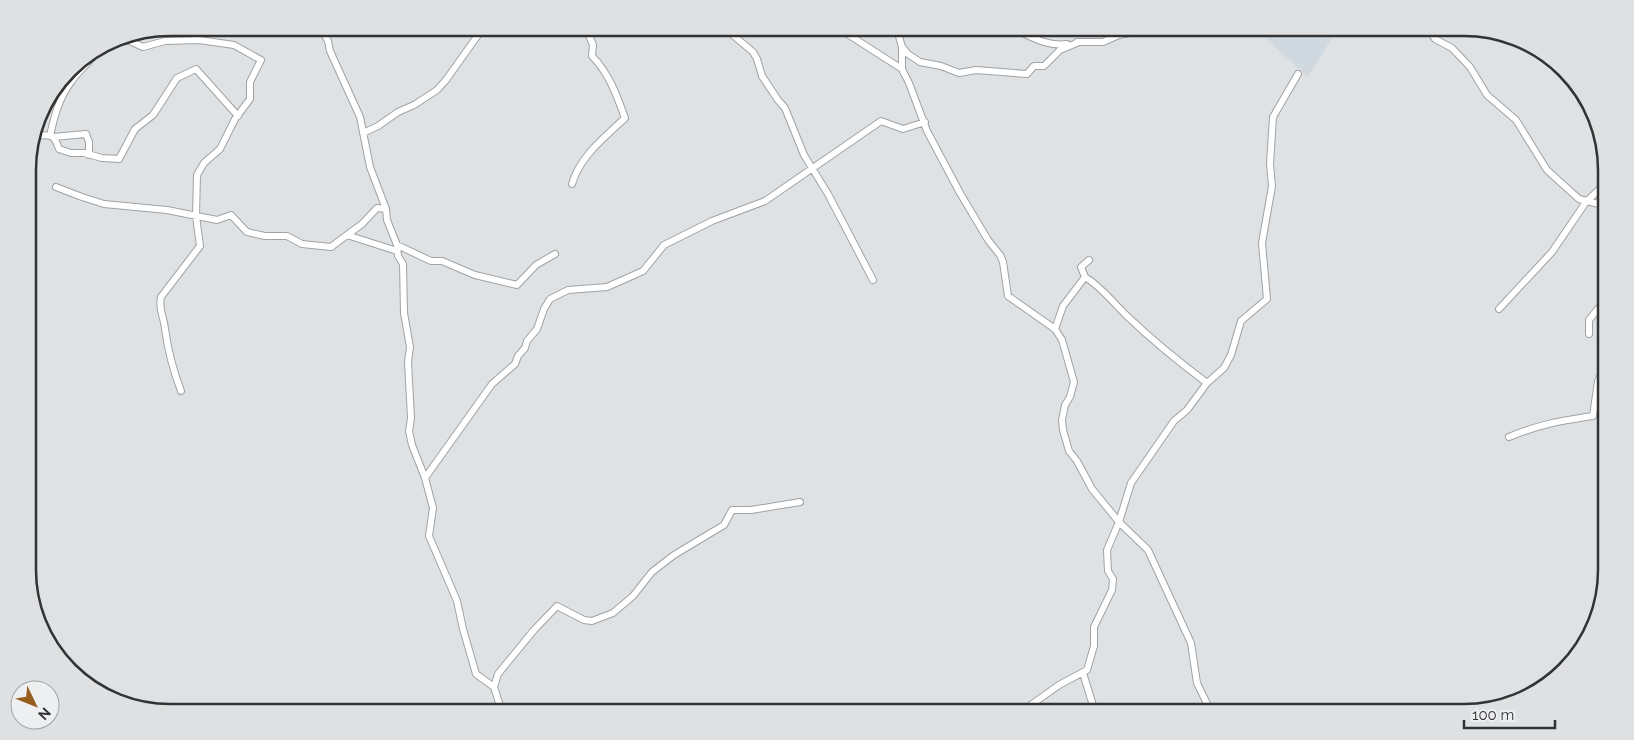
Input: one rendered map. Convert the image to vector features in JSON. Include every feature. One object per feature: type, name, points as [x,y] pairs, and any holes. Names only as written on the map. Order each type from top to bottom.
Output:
[{"type":"street","points":[[325,36],[330,51],[360,117],[370,166],[403,264],[404,313],[410,348],[408,362],[411,418],[409,431],[433,508],[429,536],[457,601],[476,674],[494,687]]},
{"type":"street","points":[[363,133],[437,90],[477,36]]},
{"type":"street","points":[[572,184],[581,162],[626,118],[607,76],[599,62],[592,56],[593,45],[589,36]]},
{"type":"street","points":[[734,36],[753,52],[762,76],[785,108],[811,168],[828,194],[874,280]]},
{"type":"street","points":[[851,36],[902,70]]},
{"type":"street","points":[[899,36],[902,47],[902,70],[925,122],[927,131],[960,193],[988,240],[1000,255],[1003,262],[1008,296],[1055,328],[1062,340],[1074,377],[1073,388],[1065,405],[1062,420],[1069,451],[1077,461],[1092,489],[1119,522],[1148,550],[1191,643],[1197,682],[1207,703]]},
{"type":"street","points":[[1030,36],[1056,46],[1079,42],[1103,42],[1117,36]]},
{"type":"street","points":[[1433,36],[1435,39],[1452,48],[1470,67],[1487,95],[1516,120],[1547,170],[1580,199],[1598,204]]},
{"type":"street","points":[[132,42],[144,47],[165,41],[199,40],[234,45],[261,60],[250,82],[250,99],[220,148],[204,164],[197,175],[196,216],[200,246],[161,297],[159,305],[172,368],[181,391]]},
{"type":"street","points":[[902,47],[908,54],[920,62],[941,66],[959,73],[976,70],[1027,74],[1034,66],[1044,66],[1060,50],[1079,42]]},
{"type":"street","points":[[84,68],[71,81],[60,100],[53,120],[52,136],[60,150],[119,159],[135,129],[153,115],[177,78],[196,69],[238,116]]},
{"type":"street","points":[[1033,703],[1059,685],[1087,670],[1094,646],[1094,627],[1112,590],[1113,579],[1108,571],[1107,550],[1119,522],[1131,483],[1174,421],[1187,410],[1196,395],[1207,383],[1224,368],[1241,321],[1267,299],[1262,243],[1272,186],[1270,164],[1272,117],[1298,74]]},
{"type":"street","points":[[425,478],[492,384],[515,364],[527,341],[537,329],[550,299],[568,290],[607,287],[643,271],[664,245],[712,221],[765,201],[881,121],[903,129],[925,122]]},
{"type":"street","points":[[41,135],[86,134],[88,137],[89,155]]},
{"type":"street","points":[[56,187],[104,204],[167,210],[217,220],[231,215],[247,232],[265,236],[287,236],[302,244],[331,247],[362,224],[377,208],[386,209]]},
{"type":"street","points":[[1499,309],[1552,252],[1586,202],[1598,191]]},
{"type":"street","points":[[347,235],[397,248],[431,261],[442,262],[475,275],[517,285],[536,264],[555,254]]},
{"type":"street","points":[[1089,260],[1082,267],[1085,277],[1096,284],[1121,311],[1149,336],[1207,383]]},
{"type":"street","points":[[1055,328],[1063,306],[1085,277]]},
{"type":"street","points":[[1589,334],[1589,320],[1598,309]]},
{"type":"street","points":[[1509,437],[1556,421],[1593,416],[1598,381]]},
{"type":"street","points":[[499,704],[494,687],[498,674],[540,622],[557,606],[580,618],[592,621],[613,613],[634,596],[652,572],[674,555],[724,525],[732,510],[751,510],[800,502]]},
{"type":"street","points":[[1083,673],[1093,703]]},
{"type":"shaded area","points":[[1263,36],[1333,36],[1308,77]]}]
